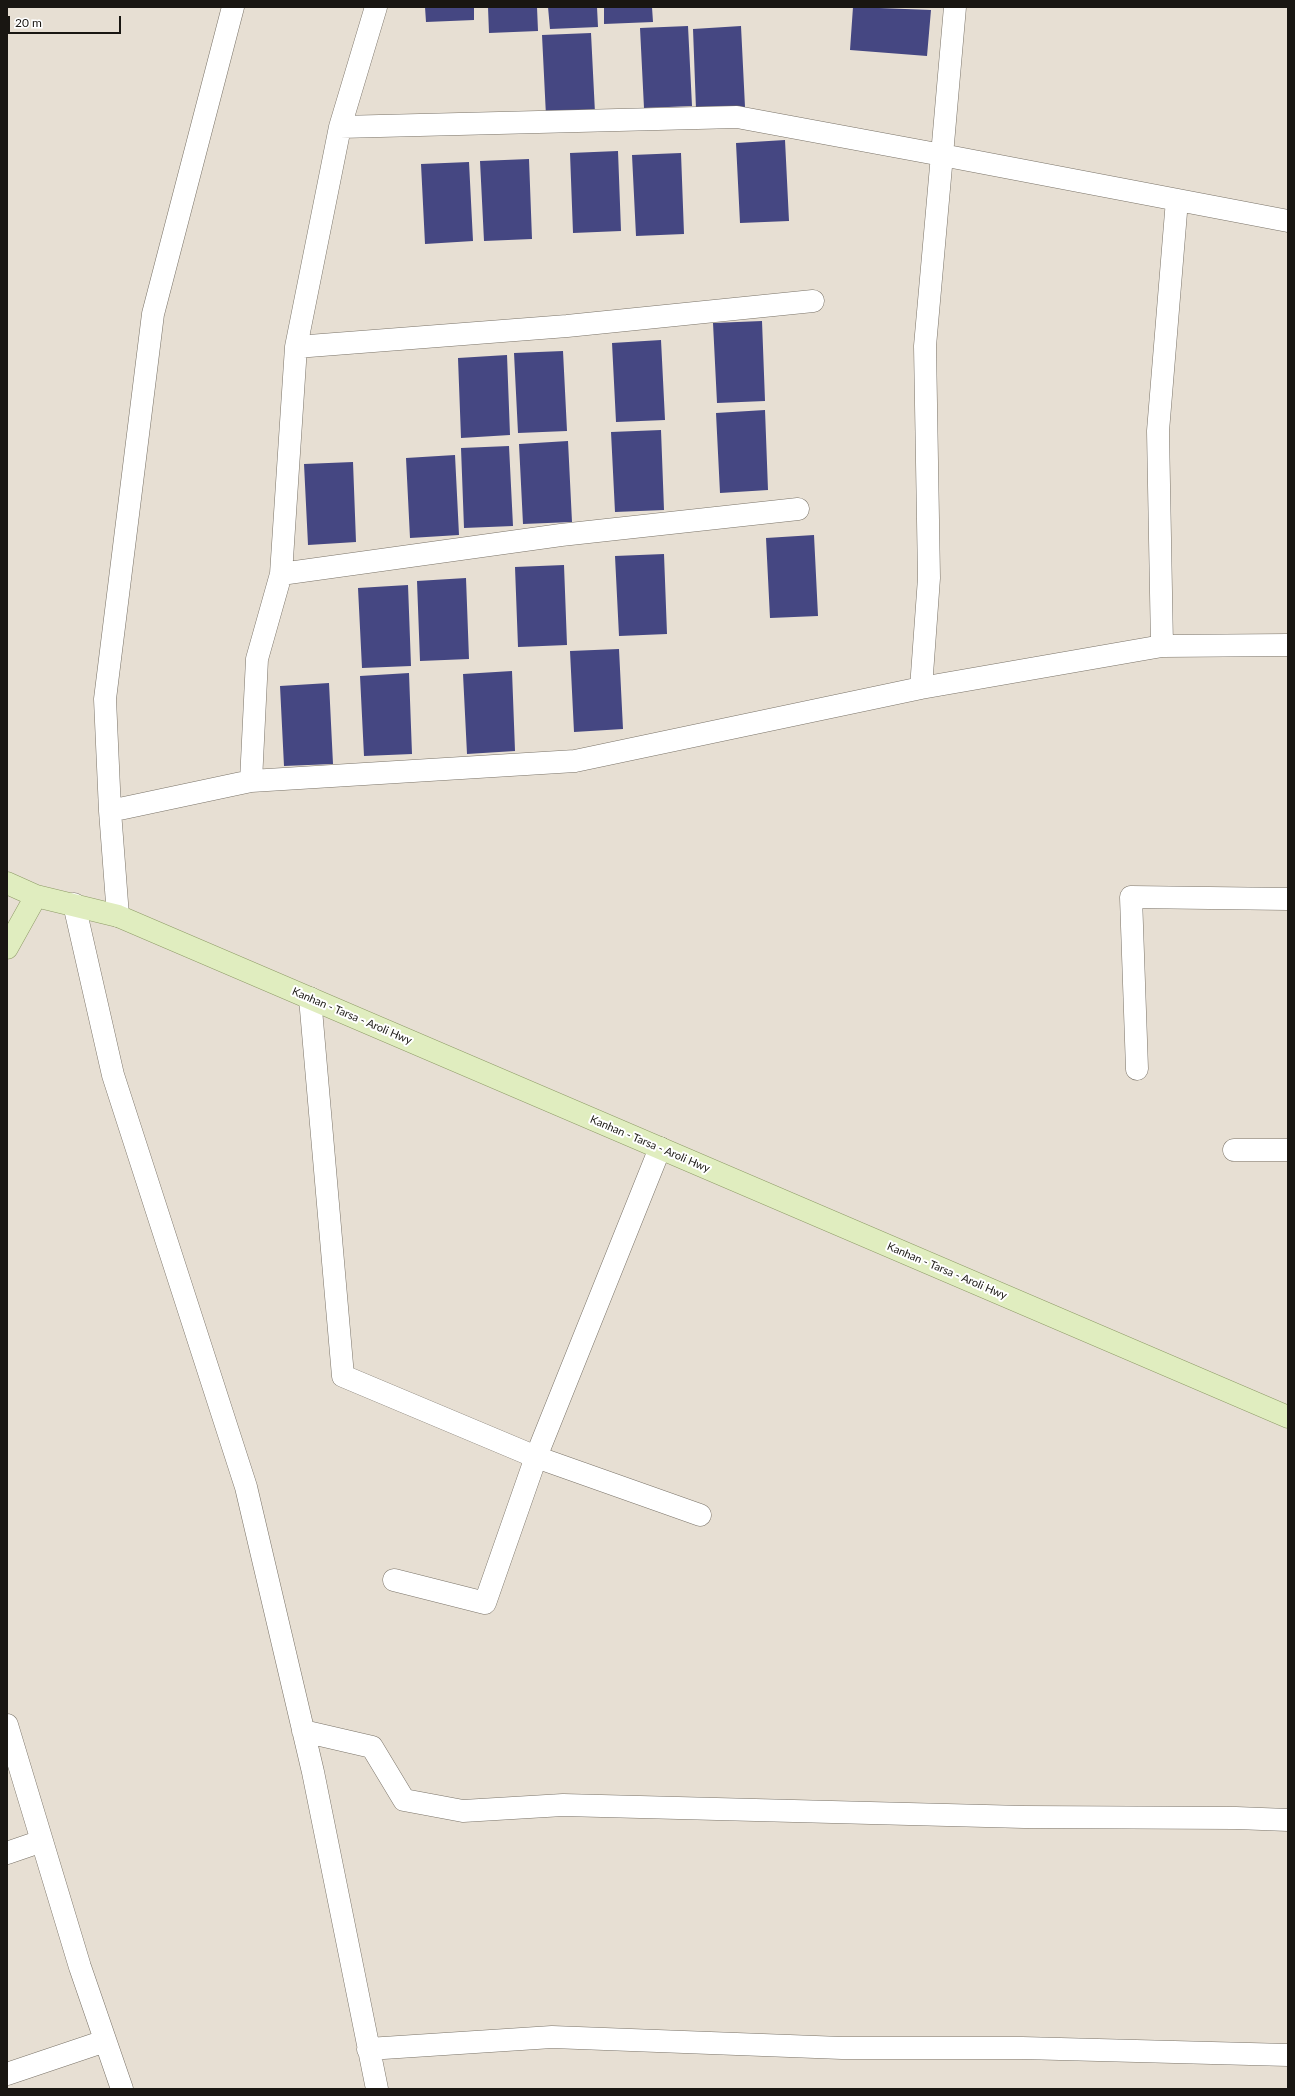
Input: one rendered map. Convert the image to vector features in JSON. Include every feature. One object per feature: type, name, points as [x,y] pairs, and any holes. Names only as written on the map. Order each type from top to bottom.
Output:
[{"type":"main road","name":"Kanhan - Tarsa - Aroli Hwy","points":[[7,883],[36,896],[74,904],[118,916],[1288,1417]]},
{"type":"main road","points":[[7,948],[36,896]]},
{"type":"street","points":[[118,916],[110,811],[105,699],[153,314],[233,7]]},
{"type":"street","points":[[251,781],[257,659],[281,574],[296,347],[340,127],[376,7]]},
{"type":"street","points":[[921,688],[929,578],[925,346],[955,7]]},
{"type":"street","points":[[340,127],[737,117],[1288,221]]},
{"type":"street","points":[[1162,646],[1158,431],[1177,200]]},
{"type":"street","points":[[296,347],[566,326],[813,302]]},
{"type":"street","points":[[281,574],[561,535],[798,509]]},
{"type":"street","points":[[110,811],[251,781],[575,761],[921,688],[1162,646],[1288,645]]},
{"type":"street","points":[[1137,1069],[1132,897],[1288,899]]},
{"type":"street","points":[[74,904],[113,1075],[246,1487],[303,1730],[377,2089]]},
{"type":"street","points":[[310,998],[343,1376],[536,1458],[700,1515]]},
{"type":"street","points":[[394,1580],[485,1603],[536,1458],[660,1148]]},
{"type":"street","points":[[1234,1150],[1288,1150]]},
{"type":"street","points":[[7,1725],[80,1967],[122,2089]]},
{"type":"street","points":[[303,1730],[372,1747],[404,1800],[463,1811],[563,1805],[1024,1817],[1236,1818],[1288,1820]]},
{"type":"street","points":[[7,1853],[42,1840]]},
{"type":"street","points":[[368,2049],[552,2037],[842,2048],[1022,2048],[1288,2055]]},
{"type":"street","points":[[7,2074],[105,2041]]},
{"type":"building","points":[[425,7],[474,7],[474,20],[426,22]]},
{"type":"building","points":[[488,7],[537,7],[538,31],[489,33]]},
{"type":"building","points":[[548,7],[597,7],[598,27],[550,29]]},
{"type":"building","points":[[604,7],[652,7],[653,22],[604,24]]},
{"type":"building","points":[[853,7],[931,10],[927,56],[850,50]]},
{"type":"building","points":[[688,26],[692,106],[644,108],[640,28]]},
{"type":"building","points":[[741,26],[745,107],[696,109],[693,29]]},
{"type":"building","points":[[591,33],[595,113],[546,116],[542,35]]},
{"type":"building","points":[[785,140],[789,221],[740,223],[736,143]]},
{"type":"building","points":[[618,151],[621,231],[573,233],[570,153]]},
{"type":"building","points":[[681,153],[684,234],[636,236],[632,155]]},
{"type":"building","points":[[529,159],[532,239],[484,241],[480,161]]},
{"type":"building","points":[[469,162],[473,241],[425,244],[421,164]]},
{"type":"building","points":[[762,321],[765,401],[717,403],[713,323]]},
{"type":"building","points":[[661,340],[665,420],[616,422],[612,343]]},
{"type":"building","points":[[563,351],[567,431],[518,433],[514,353]]},
{"type":"building","points":[[507,355],[510,435],[461,438],[458,358]]},
{"type":"building","points":[[765,410],[768,490],[720,493],[716,413]]},
{"type":"building","points":[[661,430],[664,510],[615,512],[611,432]]},
{"type":"building","points":[[568,441],[572,522],[523,524],[519,444]]},
{"type":"building","points":[[509,446],[513,526],[464,528],[461,448]]},
{"type":"building","points":[[455,455],[459,535],[410,538],[406,458]]},
{"type":"building","points":[[353,462],[356,542],[308,545],[304,464]]},
{"type":"building","points":[[814,535],[818,616],[770,618],[766,538]]},
{"type":"building","points":[[664,554],[667,634],[619,636],[615,556]]},
{"type":"building","points":[[564,565],[567,645],[518,647],[515,567]]},
{"type":"building","points":[[466,578],[469,659],[420,661],[417,581]]},
{"type":"building","points":[[408,585],[411,666],[362,668],[358,588]]},
{"type":"building","points":[[619,649],[623,729],[574,732],[570,651]]},
{"type":"building","points":[[512,671],[515,751],[467,754],[463,674]]},
{"type":"building","points":[[409,673],[412,754],[364,756],[360,676]]},
{"type":"building","points":[[329,683],[333,764],[284,766],[280,686]]}]
